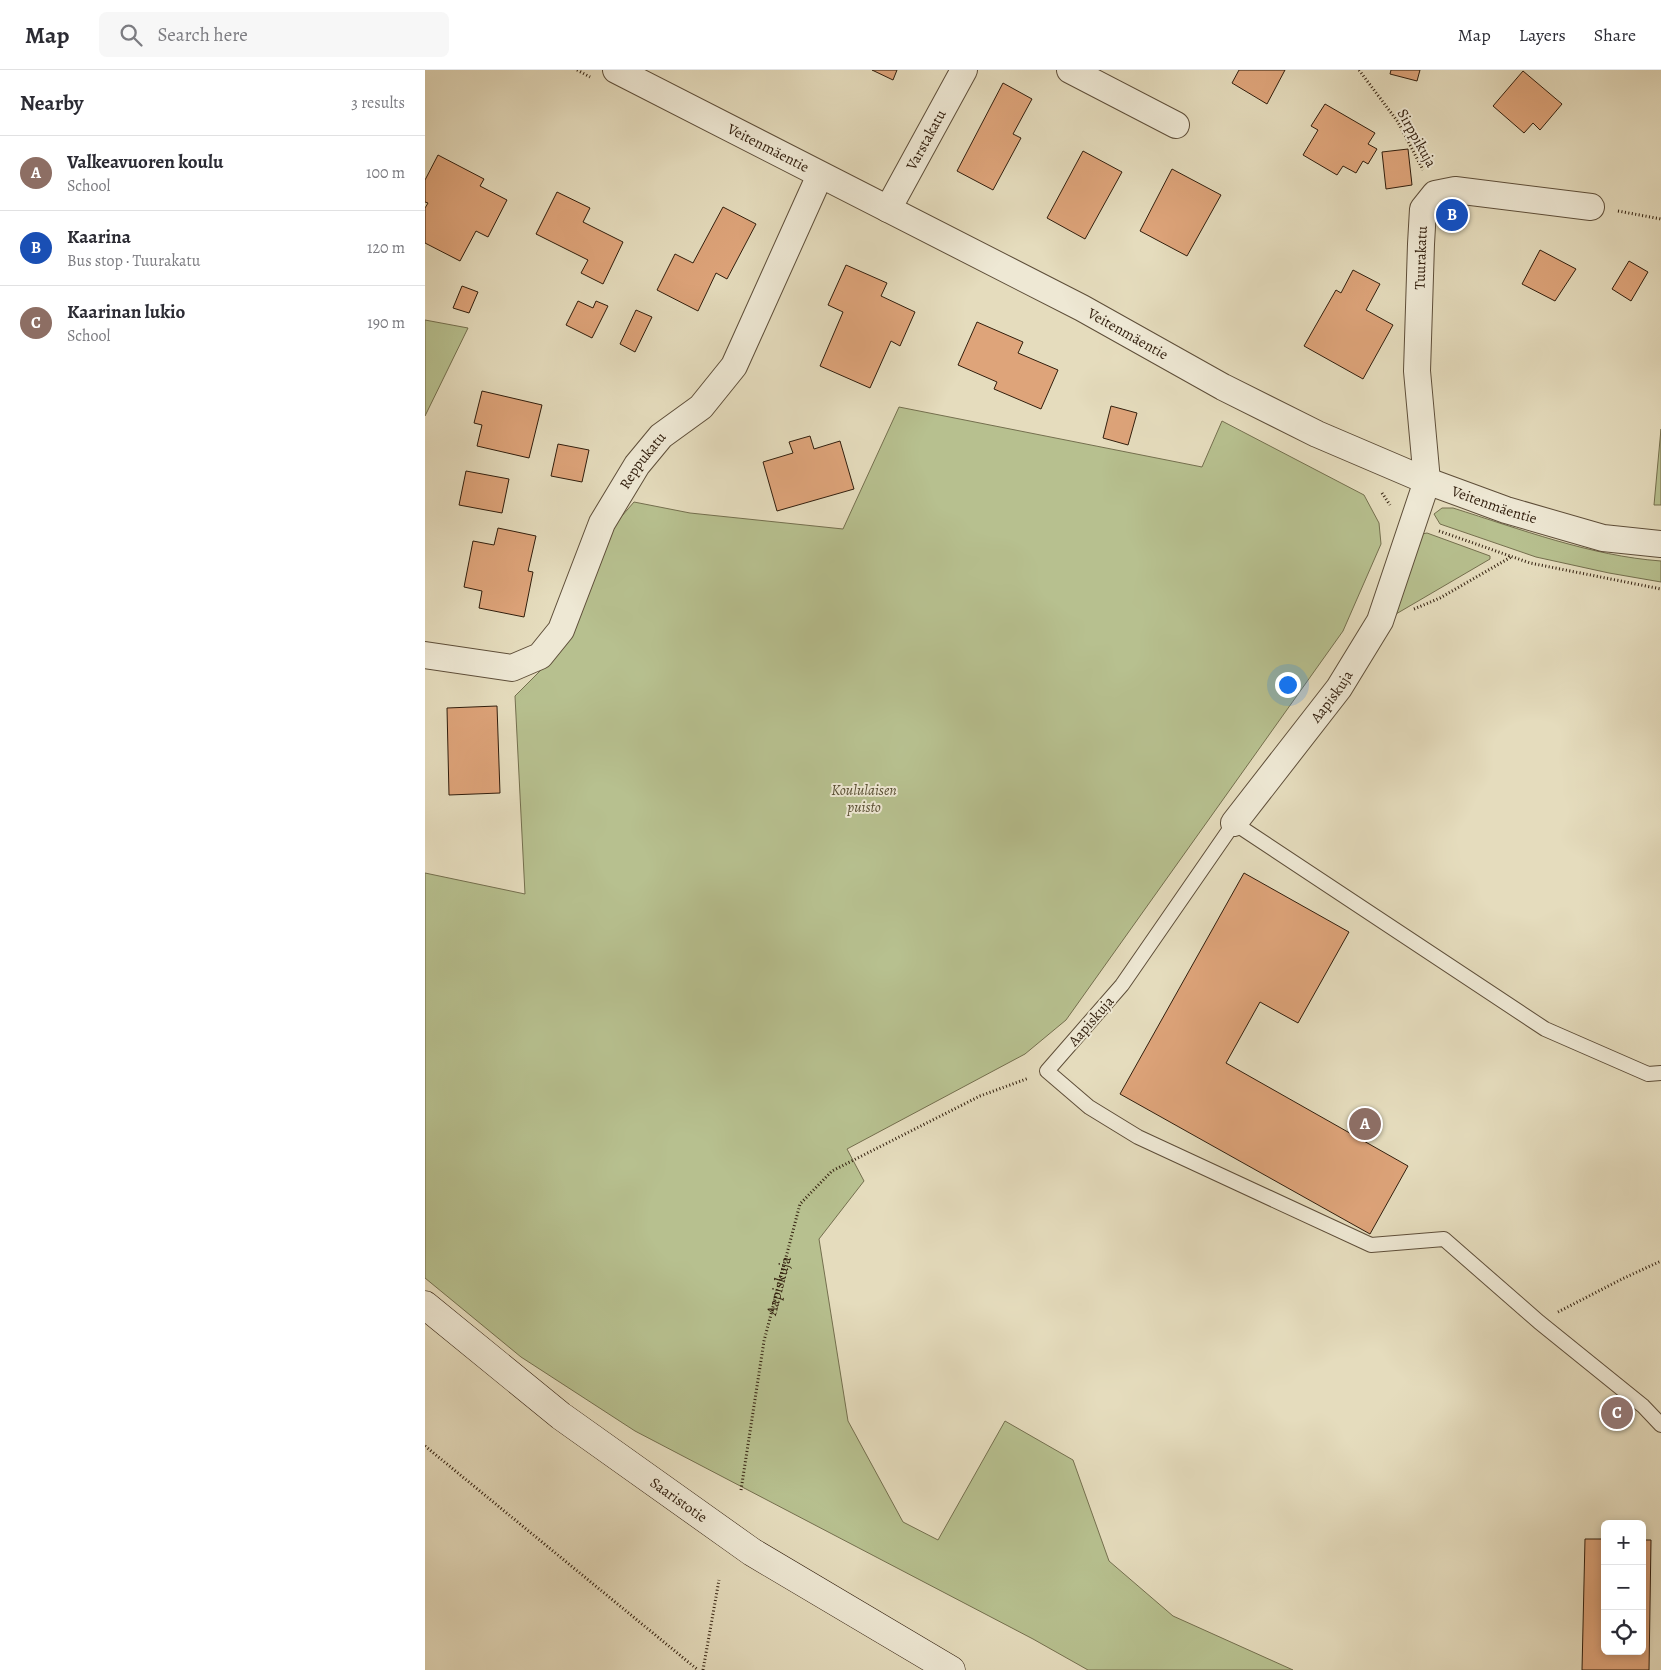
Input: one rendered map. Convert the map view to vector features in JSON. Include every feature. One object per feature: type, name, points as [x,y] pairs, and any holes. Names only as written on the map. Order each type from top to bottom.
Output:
[{"type":"main road","name":"Saaristotie","points":[[425,1305],[561,1416],[752,1552],[951,1670]]},
{"type":"street","name":"Veitenmäentie","points":[[615,70],[1082,308],[1223,387],[1317,434],[1427,481],[1506,510],[1603,538],[1661,544]]},
{"type":"street","name":"Varstakatu","points":[[888,209],[964,70]]},
{"type":"street","points":[[1070,70],[1176,124]]},
{"type":"street","name":"Reppukatu","points":[[425,655],[512,668],[540,656],[561,630],[602,523],[637,465],[661,436],[701,407],[734,366],[820,175]]},
{"type":"street","points":[[1435,194],[1455,190],[1591,207]]},
{"type":"street","name":"Tuurakatu","points":[[1427,481],[1417,361],[1423,209],[1435,194]]},
{"type":"street","name":"Aapiskuja","points":[[1234,823],[1339,688],[1380,621],[1427,481]]},
{"type":"lane","name":"Aapiskuja","points":[[1047,1071],[1122,985],[1234,823]]},
{"type":"lane","points":[[1234,823],[1545,1029],[1648,1074],[1661,1073]]},
{"type":"lane","points":[[1047,1071],[1089,1107],[1138,1137],[1371,1245],[1444,1239],[1539,1322],[1643,1406],[1661,1425]]},
{"type":"path","name":"Sirppikuja","points":[[1359,70],[1399,122],[1435,194]]},
{"type":"path","points":[[1591,207],[1661,219]]},
{"type":"path","points":[[1380,621],[1441,598],[1511,557]]},
{"type":"path","name":"Aapiskuja","points":[[741,1490],[765,1341],[800,1204],[832,1171],[980,1096],[1047,1071]]},
{"type":"path","points":[[1539,1322],[1661,1261]]},
{"type":"path","points":[[425,1446],[698,1670]]},
{"type":"path","points":[[703,1670],[719,1580]]},
{"type":"green space","points":[[425,320],[468,328],[425,416]]},
{"type":"green space","name":"Koululaisen puisto","points":[[899,407],[1202,467],[1222,421],[1364,495],[1379,523],[1381,544],[1343,631],[1066,1020],[1025,1054],[847,1149],[864,1181],[819,1239],[848,1421],[903,1522],[938,1540],[1005,1421],[1073,1460],[1109,1561],[1173,1616],[1293,1670],[1088,1670],[1033,1639],[635,1431],[521,1357],[425,1278],[425,873],[525,894],[515,696],[551,660],[615,524],[634,502],[690,513],[843,529]]},
{"type":"green space","points":[[1661,429],[1661,505],[1654,505]]},
{"type":"green space","points":[[1442,508],[1453,508],[1582,548],[1608,554],[1661,561],[1661,582],[1536,557],[1440,524],[1434,514]]},
{"type":"green space","points":[[1427,533],[1490,556],[1490,559],[1396,614],[1422,534]]},
{"type":"building","points":[[872,70],[897,70],[893,80]]},
{"type":"building","points":[[1239,70],[1285,70],[1267,104],[1232,83]]},
{"type":"building","points":[[1391,70],[1420,70],[1417,81],[1390,74]]},
{"type":"building","points":[[1523,71],[1562,104],[1540,130],[1533,123],[1524,133],[1493,106]]},
{"type":"building","points":[[1003,83],[1032,99],[1013,134],[1021,138],[993,190],[957,171]]},
{"type":"building","points":[[1325,104],[1375,133],[1368,144],[1377,149],[1368,164],[1363,161],[1356,173],[1343,166],[1337,175],[1303,155],[1318,130],[1311,126]]},
{"type":"building","points":[[1408,149],[1412,185],[1386,189],[1382,152]]},
{"type":"building","points":[[1083,151],[1122,172],[1085,239],[1047,218]]},
{"type":"building","points":[[438,155],[484,179],[480,186],[507,200],[488,237],[476,231],[460,261],[425,243],[425,208],[428,203],[425,202],[425,180]]},
{"type":"building","points":[[1172,169],[1221,195],[1187,256],[1140,231]]},
{"type":"building","points":[[557,192],[590,208],[583,222],[623,242],[603,284],[581,273],[588,260],[536,234]]},
{"type":"building","points":[[723,207],[756,224],[727,279],[716,273],[698,311],[657,290],[675,254],[693,263]]},
{"type":"building","points":[[1540,250],[1576,269],[1555,301],[1522,284]]},
{"type":"building","points":[[1629,261],[1648,272],[1631,301],[1612,289]]},
{"type":"building","points":[[846,265],[887,283],[881,296],[915,312],[900,346],[891,341],[870,388],[820,366],[843,312],[828,305]]},
{"type":"building","points":[[1353,270],[1380,284],[1366,310],[1393,325],[1363,379],[1304,346],[1336,290],[1341,293]]},
{"type":"building","points":[[462,286],[478,292],[469,313],[453,308]]},
{"type":"building","points":[[578,301],[593,308],[596,301],[608,306],[592,338],[566,325]]},
{"type":"building","points":[[636,310],[652,317],[635,352],[620,344]]},
{"type":"building","points":[[977,322],[1023,342],[1018,353],[1058,370],[1041,409],[994,389],[997,382],[958,365]]},
{"type":"building","points":[[482,391],[542,405],[529,458],[477,446],[482,425],[474,423]]},
{"type":"building","points":[[1111,406],[1137,413],[1128,445],[1103,438]]},
{"type":"building","points":[[810,436],[814,449],[840,441],[854,489],[777,511],[763,462],[793,453],[789,442]]},
{"type":"building","points":[[558,444],[589,450],[582,482],[551,476]]},
{"type":"building","points":[[466,471],[509,479],[502,513],[459,505]]},
{"type":"building","points":[[498,528],[536,536],[528,571],[533,572],[524,617],[479,608],[482,591],[464,587],[473,541],[494,545]]},
{"type":"building","points":[[497,706],[500,793],[449,795],[447,708]]},
{"type":"building","points":[[1244,873],[1349,932],[1298,1023],[1260,1002],[1226,1063],[1408,1166],[1370,1234],[1120,1094]]},
{"type":"building","points":[[1585,1539],[1601,1539],[1601,1655],[1646,1655],[1646,1540],[1651,1540],[1649,1670],[1582,1670]]},
{"type":"place","name":"Kaarina","points":[[1452,215]]},
{"type":"place","name":"Valkeavuoren koulu","points":[[1365,1124]]},
{"type":"place","name":"Kaarinan lukio","points":[[1617,1413]]}]
